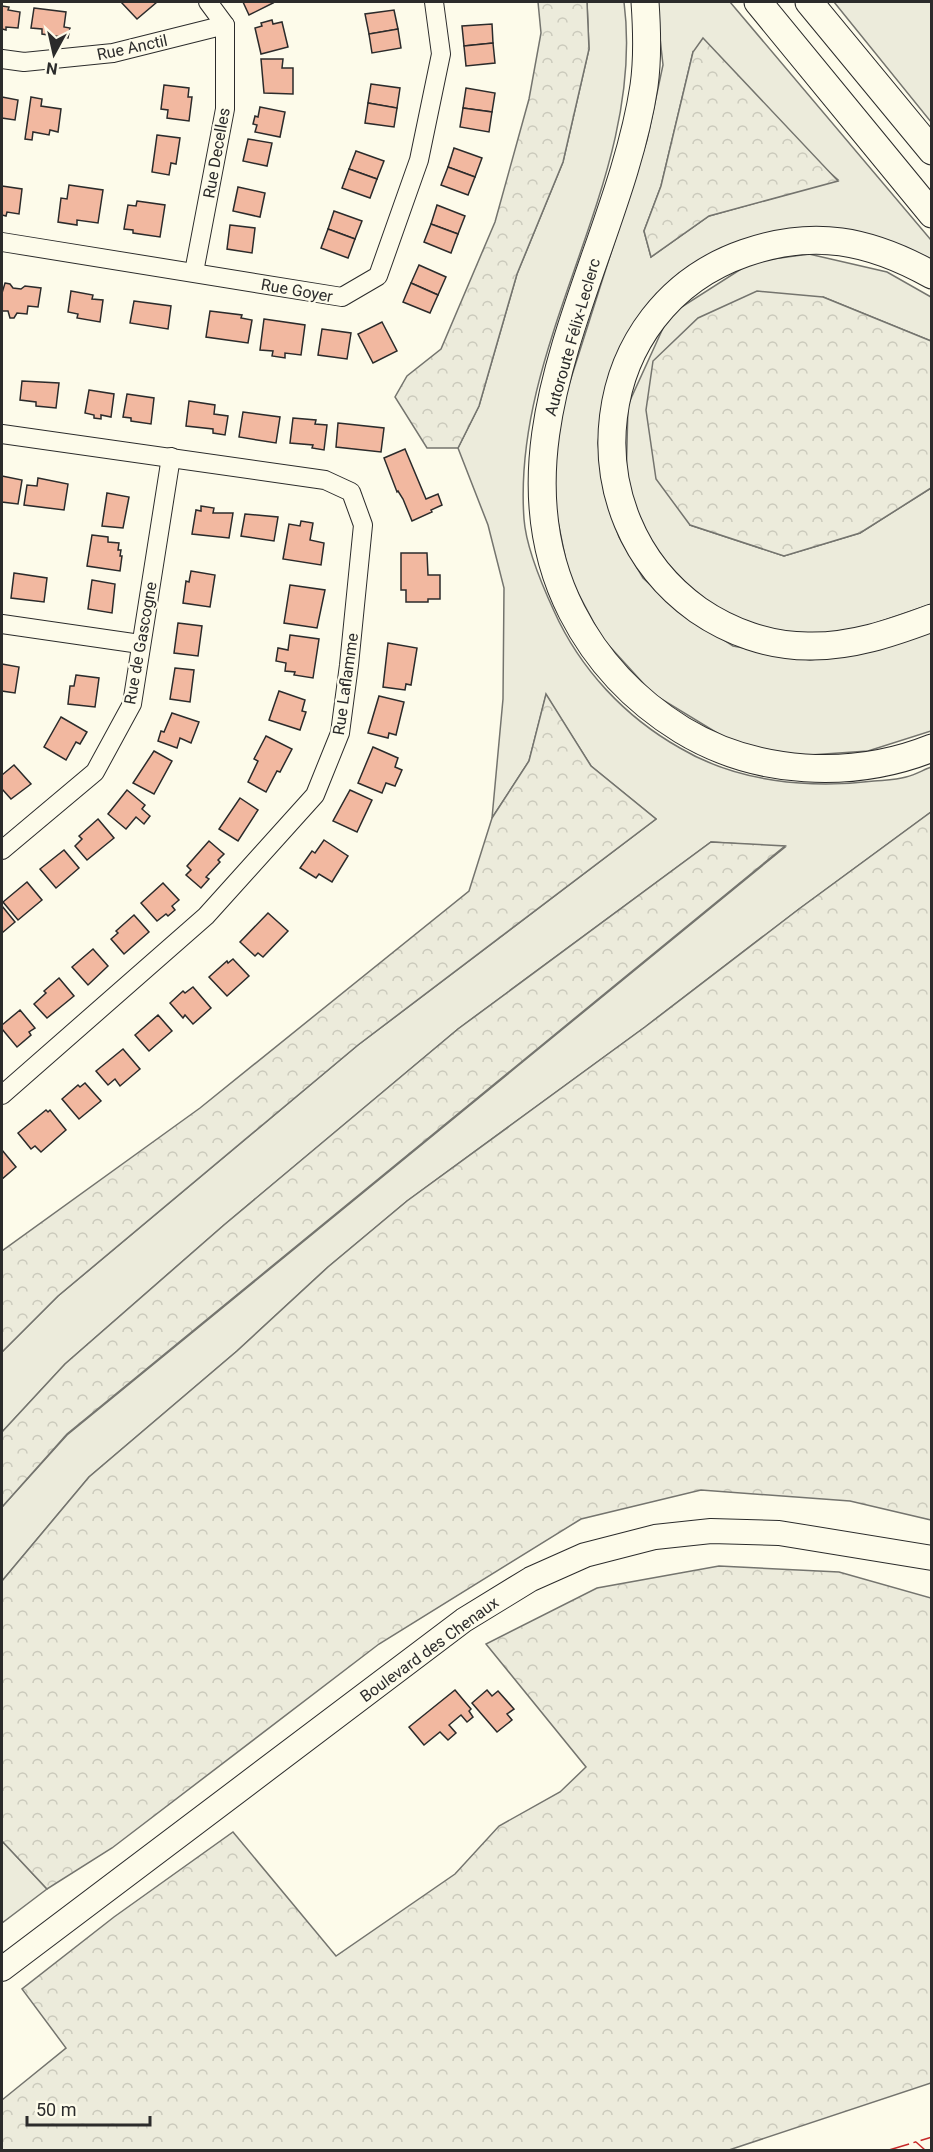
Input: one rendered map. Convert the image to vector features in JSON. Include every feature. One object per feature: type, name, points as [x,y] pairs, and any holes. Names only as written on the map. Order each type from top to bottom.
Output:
[{"type":"highway","name":"Autoroute Félix-Leclerc","points":[[645,2],[646,63],[640,106],[621,176],[562,362],[544,444],[541,489],[543,515],[547,543],[558,580],[567,603],[583,632],[616,677],[651,710],[688,734],[708,743],[761,761],[816,769],[850,768],[883,763],[932,748]]},
{"type":"highway","points":[[758,2],[932,214]]},
{"type":"highway","points":[[809,2],[932,151]]},
{"type":"highway","points":[[932,275],[881,250],[851,243],[821,240],[775,243],[714,265],[670,299],[652,320],[637,344],[625,368],[618,392],[612,421],[611,450],[620,501],[640,546],[668,585],[716,621],[763,640],[809,646],[862,640],[932,618]]},
{"type":"main road","name":"Boulevard des Chenaux","points":[[2,1969],[464,1620],[531,1579],[585,1555],[655,1538],[711,1531],[779,1533],[932,1558]]},
{"type":"street","points":[[208,2],[225,25]]},
{"type":"street","name":"Rue Goyer","points":[[2,242],[342,297],[378,276],[419,160],[441,54],[434,2]]},
{"type":"street","name":"Rue Anctil","points":[[2,59],[24,62],[113,53],[225,25]]},
{"type":"street","name":"Rue Decelles","points":[[194,272],[225,109],[225,25]]},
{"type":"street","name":"Rue Laflamme","points":[[2,434],[325,480],[351,492],[363,525],[340,733],[315,795],[206,916],[2,1095]]},
{"type":"street","name":"Rue de Gascogne","points":[[2,850],[95,772],[132,704],[171,458]]},
{"type":"street","points":[[2,624],[140,644]]},
{"type":"green space","points":[[538,2],[587,2],[589,49],[563,162],[517,274],[479,406],[458,448],[427,448],[395,397],[407,376],[441,349],[495,222],[529,99],[541,33]]},
{"type":"green space","points":[[587,2],[624,2],[626,68],[616,133],[599,197],[537,388],[526,453],[525,530],[531,554],[545,590],[577,653],[606,690],[641,722],[680,748],[725,769],[799,783],[849,783],[894,779],[931,767],[931,812],[645,1027],[407,1201],[328,1267],[237,1351],[89,1477],[2,1581],[2,1507],[67,1435],[785,847],[711,842],[458,1029],[224,1225],[65,1364],[2,1432],[2,1352],[58,1296],[358,1045],[656,819],[591,766],[546,695],[529,761],[492,818],[503,699],[504,588],[488,525],[458,448],[479,406],[517,274],[563,162],[589,49]]},
{"type":"green space","points":[[656,2],[730,2],[931,240],[931,262],[779,231],[620,351],[605,396],[598,443],[604,492],[619,537],[643,578],[678,610],[733,646],[810,660],[877,650],[931,632],[931,731],[868,751],[795,756],[732,742],[653,694],[602,638],[569,576],[553,497],[558,419],[647,140],[663,65]],"holes":[[[693,52],[838,180],[709,216],[651,257],[644,231],[661,186]]]},
{"type":"green space","points":[[834,2],[931,2],[931,122]]},
{"type":"green space","points":[[703,38],[838,181],[709,216],[651,257],[644,231],[661,186],[693,52]]},
{"type":"green space","points":[[809,254],[887,272],[931,297],[931,341],[823,297],[690,525],[784,556],[860,533],[931,488],[932,604],[846,633],[775,635],[707,605],[667,563],[639,524],[626,484],[628,405],[669,315],[752,262]]},
{"type":"green space","points":[[757,291],[823,297],[931,341],[931,488],[860,533],[784,556],[690,525],[656,479],[646,410],[653,361],[698,318]]},
{"type":"green space","points":[[546,694],[591,766],[656,819],[358,1045],[58,1296],[2,1352],[2,1251],[200,1108],[469,891],[492,818],[529,761]]},
{"type":"green space","points":[[931,812],[931,1520],[850,1501],[701,1490],[581,1519],[379,1644],[112,1848],[47,1889],[2,1841],[2,1581],[89,1477],[237,1351],[328,1267],[407,1201],[645,1027]]},
{"type":"green space","points":[[711,842],[785,846],[67,1434],[2,1507],[2,1432],[65,1364],[224,1225],[458,1029]]},
{"type":"green space","points":[[719,1566],[839,1572],[931,1598],[931,2083],[729,2150],[2,2150],[2,2100],[66,2048],[22,1989],[114,1917],[233,1832],[336,1956],[455,1874],[499,1826],[560,1792],[586,1767],[486,1644],[597,1588]]},
{"type":"green space","points":[[2,1841],[47,1889],[2,1923]]},
{"type":"building","points":[[121,2],[157,2],[137,19]]},
{"type":"building","points":[[243,2],[272,2],[273,3],[249,15]]},
{"type":"building","points":[[2,6],[9,7],[8,10],[20,12],[18,28],[2,29]]},
{"type":"building","points":[[34,8],[66,12],[64,27],[70,28],[68,38],[42,34],[42,29],[31,28]]},
{"type":"building","points":[[394,10],[398,29],[369,34],[365,14]]},
{"type":"building","points":[[272,20],[273,24],[282,22],[288,47],[261,54],[255,28],[262,26],[261,23]]},
{"type":"building","points":[[492,24],[493,43],[464,46],[462,26]]},
{"type":"building","points":[[398,29],[401,48],[372,53],[369,34]]},
{"type":"building","points":[[493,43],[495,63],[466,66],[464,46]]},
{"type":"building","points":[[261,59],[283,59],[282,68],[293,68],[293,94],[264,93]]},
{"type":"building","points":[[371,84],[400,88],[397,108],[368,103]]},
{"type":"building","points":[[164,85],[189,88],[188,97],[192,97],[189,121],[167,118],[168,110],[161,109]]},
{"type":"building","points":[[466,88],[495,93],[492,112],[463,108]]},
{"type":"building","points":[[2,97],[18,100],[15,120],[2,118]]},
{"type":"building","points":[[31,97],[42,99],[41,106],[61,109],[58,132],[50,130],[49,135],[33,132],[32,140],[25,139]]},
{"type":"building","points":[[368,103],[397,108],[394,127],[365,123]]},
{"type":"building","points":[[260,107],[285,112],[280,137],[255,132],[257,125],[253,124],[255,116],[258,117]]},
{"type":"building","points":[[463,108],[492,112],[489,132],[460,127]]},
{"type":"building","points":[[157,135],[180,138],[176,164],[171,163],[169,175],[152,172]]},
{"type":"building","points":[[248,139],[272,143],[267,166],[243,161]]},
{"type":"building","points":[[454,148],[482,158],[475,177],[448,167]]},
{"type":"building","points":[[356,151],[384,161],[377,179],[349,169]]},
{"type":"building","points":[[448,167],[475,177],[468,195],[441,185]]},
{"type":"building","points":[[349,169],[377,179],[370,198],[342,188]]},
{"type":"building","points":[[69,185],[103,190],[98,223],[77,220],[77,225],[58,222],[61,198],[67,199]]},
{"type":"building","points":[[2,186],[22,189],[19,214],[7,212],[6,216],[2,215]]},
{"type":"building","points":[[238,187],[265,193],[260,217],[233,211]]},
{"type":"building","points":[[137,201],[165,205],[160,237],[133,233],[133,230],[124,229],[128,205],[136,206]]},
{"type":"building","points":[[437,205],[465,216],[458,234],[431,224]]},
{"type":"building","points":[[334,211],[362,221],[355,239],[328,229]]},
{"type":"building","points":[[431,224],[458,234],[451,253],[424,242]]},
{"type":"building","points":[[230,225],[255,228],[252,253],[227,249]]},
{"type":"building","points":[[328,229],[355,239],[348,258],[321,248]]},
{"type":"building","points":[[419,265],[446,277],[438,295],[411,283]]},
{"type":"building","points":[[5,283],[10,284],[13,288],[21,289],[25,286],[41,288],[38,307],[28,306],[27,314],[17,313],[14,318],[10,318],[8,311],[2,311],[2,293]]},
{"type":"building","points":[[411,283],[438,295],[430,313],[403,302]]},
{"type":"building","points":[[71,291],[93,295],[92,299],[103,300],[100,322],[77,318],[78,314],[68,312]]},
{"type":"building","points":[[134,301],[171,306],[168,329],[130,323]]},
{"type":"building","points":[[210,311],[242,315],[241,318],[252,320],[248,343],[206,337]]},
{"type":"building","points":[[264,319],[305,325],[301,355],[285,353],[285,358],[272,356],[273,351],[260,350]]},
{"type":"building","points":[[382,322],[397,351],[373,363],[358,334]]},
{"type":"building","points":[[322,329],[351,333],[347,359],[318,355]]},
{"type":"building","points":[[22,381],[59,383],[56,408],[36,406],[36,402],[20,400]]},
{"type":"building","points":[[89,390],[114,394],[111,417],[101,415],[101,419],[94,418],[94,415],[85,413]]},
{"type":"building","points":[[127,394],[154,398],[151,424],[131,421],[131,418],[123,417]]},
{"type":"building","points":[[189,401],[215,405],[214,414],[228,416],[225,435],[213,433],[213,429],[186,426]]},
{"type":"building","points":[[243,412],[280,417],[276,443],[239,437]]},
{"type":"building","points":[[293,418],[316,420],[315,424],[327,425],[324,450],[312,448],[313,445],[290,443]]},
{"type":"building","points":[[338,423],[384,428],[381,452],[336,447]]},
{"type":"building","points":[[405,449],[426,499],[438,494],[442,505],[412,521],[403,499],[397,492],[384,458]]},
{"type":"building","points":[[2,476],[22,480],[18,504],[2,502]]},
{"type":"building","points":[[38,478],[68,484],[64,510],[24,505],[27,485],[37,486]]},
{"type":"building","points":[[107,493],[129,497],[123,528],[102,526]]},
{"type":"building","points":[[201,506],[214,508],[213,513],[233,513],[229,538],[192,534],[196,510],[201,511]]},
{"type":"building","points":[[245,514],[278,517],[274,541],[241,536]]},
{"type":"building","points":[[301,521],[313,523],[310,540],[324,543],[321,565],[283,559],[289,524],[300,526]]},
{"type":"building","points":[[92,535],[108,537],[108,542],[119,543],[118,550],[121,550],[120,556],[122,556],[120,571],[87,566]]},
{"type":"building","points":[[401,553],[427,553],[428,575],[440,575],[440,599],[428,599],[428,602],[406,602],[406,590],[401,590]]},
{"type":"building","points":[[191,571],[215,575],[210,607],[183,603],[186,581],[189,582]]},
{"type":"building","points":[[14,573],[47,578],[44,602],[11,598]]},
{"type":"building","points":[[92,580],[115,584],[112,613],[88,609]]},
{"type":"building","points":[[290,585],[325,590],[317,628],[284,623]]},
{"type":"building","points":[[178,623],[202,626],[198,656],[174,653]]},
{"type":"building","points":[[290,635],[319,639],[313,678],[285,671],[286,663],[276,661],[278,648],[288,650]]},
{"type":"building","points":[[388,643],[417,648],[411,685],[406,684],[405,690],[383,687]]},
{"type":"building","points":[[2,664],[19,667],[15,693],[2,691]]},
{"type":"building","points":[[175,668],[194,670],[190,702],[170,699]]},
{"type":"building","points":[[76,675],[99,678],[95,707],[68,704],[70,686],[74,686]]},
{"type":"building","points":[[279,691],[305,700],[302,711],[306,712],[300,730],[269,720]]},
{"type":"building","points":[[379,696],[404,702],[396,735],[389,733],[388,738],[368,733]]},
{"type":"building","points":[[172,713],[199,722],[191,743],[180,738],[177,748],[158,741]]},
{"type":"building","points":[[61,717],[87,732],[80,744],[76,742],[66,760],[44,747]]},
{"type":"building","points":[[266,736],[292,749],[266,792],[248,782],[258,761],[254,759]]},
{"type":"building","points":[[373,747],[398,758],[395,767],[402,770],[395,786],[386,783],[382,793],[358,783]]},
{"type":"building","points":[[154,751],[172,761],[154,794],[133,783]]},
{"type":"building","points":[[14,765],[31,784],[11,799],[2,789],[2,775]]},
{"type":"building","points":[[127,790],[145,805],[142,809],[150,816],[144,824],[136,817],[126,829],[108,814]]},
{"type":"building","points":[[350,790],[372,800],[357,832],[333,821]]},
{"type":"building","points":[[240,798],[258,810],[238,841],[219,829]]},
{"type":"building","points":[[98,819],[114,838],[87,860],[75,846],[82,839],[79,836]]},
{"type":"building","points":[[324,840],[348,856],[332,882],[319,874],[316,878],[300,868],[312,851],[315,853]]},
{"type":"building","points":[[209,841],[224,854],[206,877],[209,879],[201,888],[186,875],[191,870],[187,866]]},
{"type":"building","points":[[64,850],[79,868],[56,888],[40,869]]},
{"type":"building","points":[[27,882],[42,900],[18,920],[3,902]]},
{"type":"building","points":[[163,883],[179,900],[172,906],[175,910],[157,921],[141,903]]},
{"type":"building","points":[[2,906],[15,922],[2,933]]},
{"type":"building","points":[[268,913],[288,931],[263,957],[258,953],[255,956],[240,942]]},
{"type":"building","points":[[134,915],[149,932],[124,954],[111,939],[118,933],[116,931]]},
{"type":"building","points":[[93,949],[108,966],[88,985],[72,967]]},
{"type":"building","points":[[233,959],[249,976],[227,996],[209,977],[227,961],[228,963]]},
{"type":"building","points":[[59,978],[74,996],[47,1018],[34,1004],[46,993],[44,991]]},
{"type":"building","points":[[193,987],[211,1008],[193,1024],[185,1015],[183,1018],[170,1003],[183,991],[185,993]]},
{"type":"building","points":[[20,1010],[35,1028],[29,1032],[31,1035],[17,1047],[2,1029],[2,1025]]},
{"type":"building","points":[[158,1015],[172,1031],[149,1051],[135,1035]]},
{"type":"building","points":[[123,1049],[140,1069],[120,1086],[115,1079],[108,1085],[96,1071]]},
{"type":"building","points":[[85,1083],[101,1101],[79,1119],[62,1099],[78,1085],[80,1087]]},
{"type":"building","points":[[46,1110],[48,1112],[50,1110],[66,1130],[41,1152],[35,1146],[31,1149],[18,1133]]},
{"type":"building","points":[[2,1150],[16,1167],[2,1179]]},
{"type":"building","points":[[455,1690],[471,1709],[469,1711],[473,1717],[467,1722],[461,1715],[449,1725],[456,1733],[448,1740],[440,1732],[424,1745],[409,1727]]},
{"type":"building","points":[[487,1690],[492,1696],[498,1691],[514,1709],[507,1714],[512,1720],[497,1732],[472,1703]]},
{"type":"power","points":[[889,2150],[932,2137]]},
{"type":"power","points":[[916,2142],[925,2150]]}]
